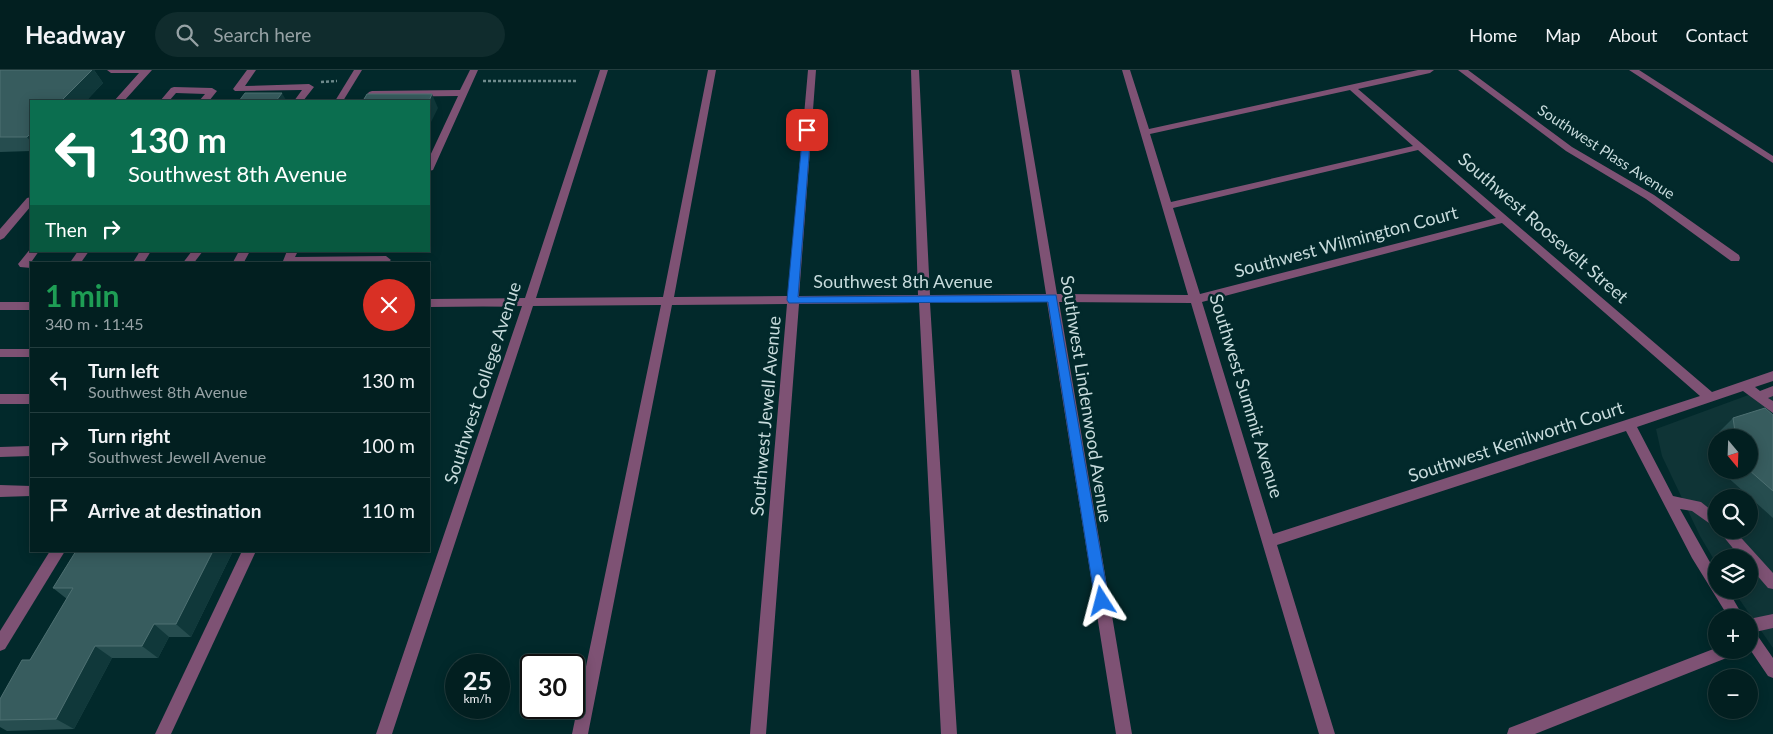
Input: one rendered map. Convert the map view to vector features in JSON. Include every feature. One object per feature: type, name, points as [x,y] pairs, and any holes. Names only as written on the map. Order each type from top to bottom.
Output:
[{"type":"street","points":[[111,70],[147,70]]},
{"type":"street","points":[[120,100],[147,70]]},
{"type":"street","points":[[252,70],[238,89],[309,87],[300,100]]},
{"type":"street","points":[[340,100],[358,70]]},
{"type":"street","points":[[430,166],[474,70]]},
{"type":"street","name":"Southwest College Avenue","points":[[384,734],[529,302],[604,70]]},
{"type":"street","points":[[580,734],[712,70]]},
{"type":"street","name":"Southwest Jewell Avenue","points":[[758,734],[812,70]]},
{"type":"street","points":[[915,70],[924,299],[949,734]]},
{"type":"street","name":"Southwest Lindenwood Avenue","points":[[1015,70],[1124,734]]},
{"type":"street","name":"Southwest Summit Avenue","points":[[1126,70],[1166,206],[1197,299],[1327,734]]},
{"type":"street","points":[[1144,133],[1430,70]]},
{"type":"street","name":"Southwest Plass Avenue","points":[[1462,70],[1569,149],[1650,197],[1735,258]]},
{"type":"street","points":[[1633,70],[1773,160]]},
{"type":"street","name":"Southwest Roosevelt Street","points":[[1351,87],[1710,397]]},
{"type":"street","points":[[165,100],[174,90],[212,90],[205,100]]},
{"type":"street","points":[[368,100],[372,94],[464,93]]},
{"type":"street","points":[[1166,206],[1420,147]]},
{"type":"street","points":[[0,236],[30,201]]},
{"type":"street","name":"Southwest Wilmington Court","points":[[1197,299],[1503,218]]},
{"type":"street","points":[[30,264],[24,264],[33,252]]},
{"type":"street","points":[[76,262],[83,252]]},
{"type":"street","points":[[190,262],[197,252]]},
{"type":"street","points":[[292,252],[288,261],[386,258]]},
{"type":"street","name":"Southwest 8th Avenue","points":[[430,304],[1052,298],[1197,299]]},
{"type":"street","points":[[0,306],[30,306]]},
{"type":"street","points":[[0,353],[30,353]]},
{"type":"street","name":"Southwest Kenilworth Court","points":[[1269,541],[1629,425],[1773,376]]},
{"type":"street","points":[[1744,386],[1773,408]]},
{"type":"street","points":[[1758,397],[1773,392]]},
{"type":"street","points":[[0,399],[30,399]]},
{"type":"street","points":[[1629,425],[1708,571]]},
{"type":"street","points":[[0,452],[30,451]]},
{"type":"street","points":[[0,491],[30,491]]},
{"type":"street","points":[[1669,501],[1696,506],[1708,516]]},
{"type":"street","points":[[1733,539],[1773,584]]},
{"type":"street","points":[[0,644],[57,552]]},
{"type":"street","points":[[163,734],[249,552]]},
{"type":"street","points":[[1758,631],[1773,621]]},
{"type":"street","points":[[1758,648],[1773,671]]},
{"type":"street","points":[[1515,734],[1708,658]]},
{"type":"shaded area","points":[[1773,386],[1773,648],[1758,626],[1758,609],[1746,609],[1739,599],[1758,599],[1758,549],[1708,550],[1662,456],[1656,429]]},
{"type":"building","points":[[0,70],[92,70],[62,100],[30,100],[30,134],[27,137],[0,137]]},
{"type":"building","points":[[245,93],[282,93],[277,100],[240,100]]},
{"type":"building","points":[[367,94],[432,94],[429,100],[364,100]]},
{"type":"building","points":[[1765,408],[1773,415],[1773,491],[1758,478],[1758,429],[1735,429],[1733,418]]},
{"type":"building","points":[[75,552],[212,552],[176,624],[154,624],[142,646],[95,646],[56,719],[0,720],[0,699],[22,660],[30,660],[73,588],[53,588]]},
{"type":"route","points":[[807,130],[792,300],[1052,298],[1102,601]]}]
